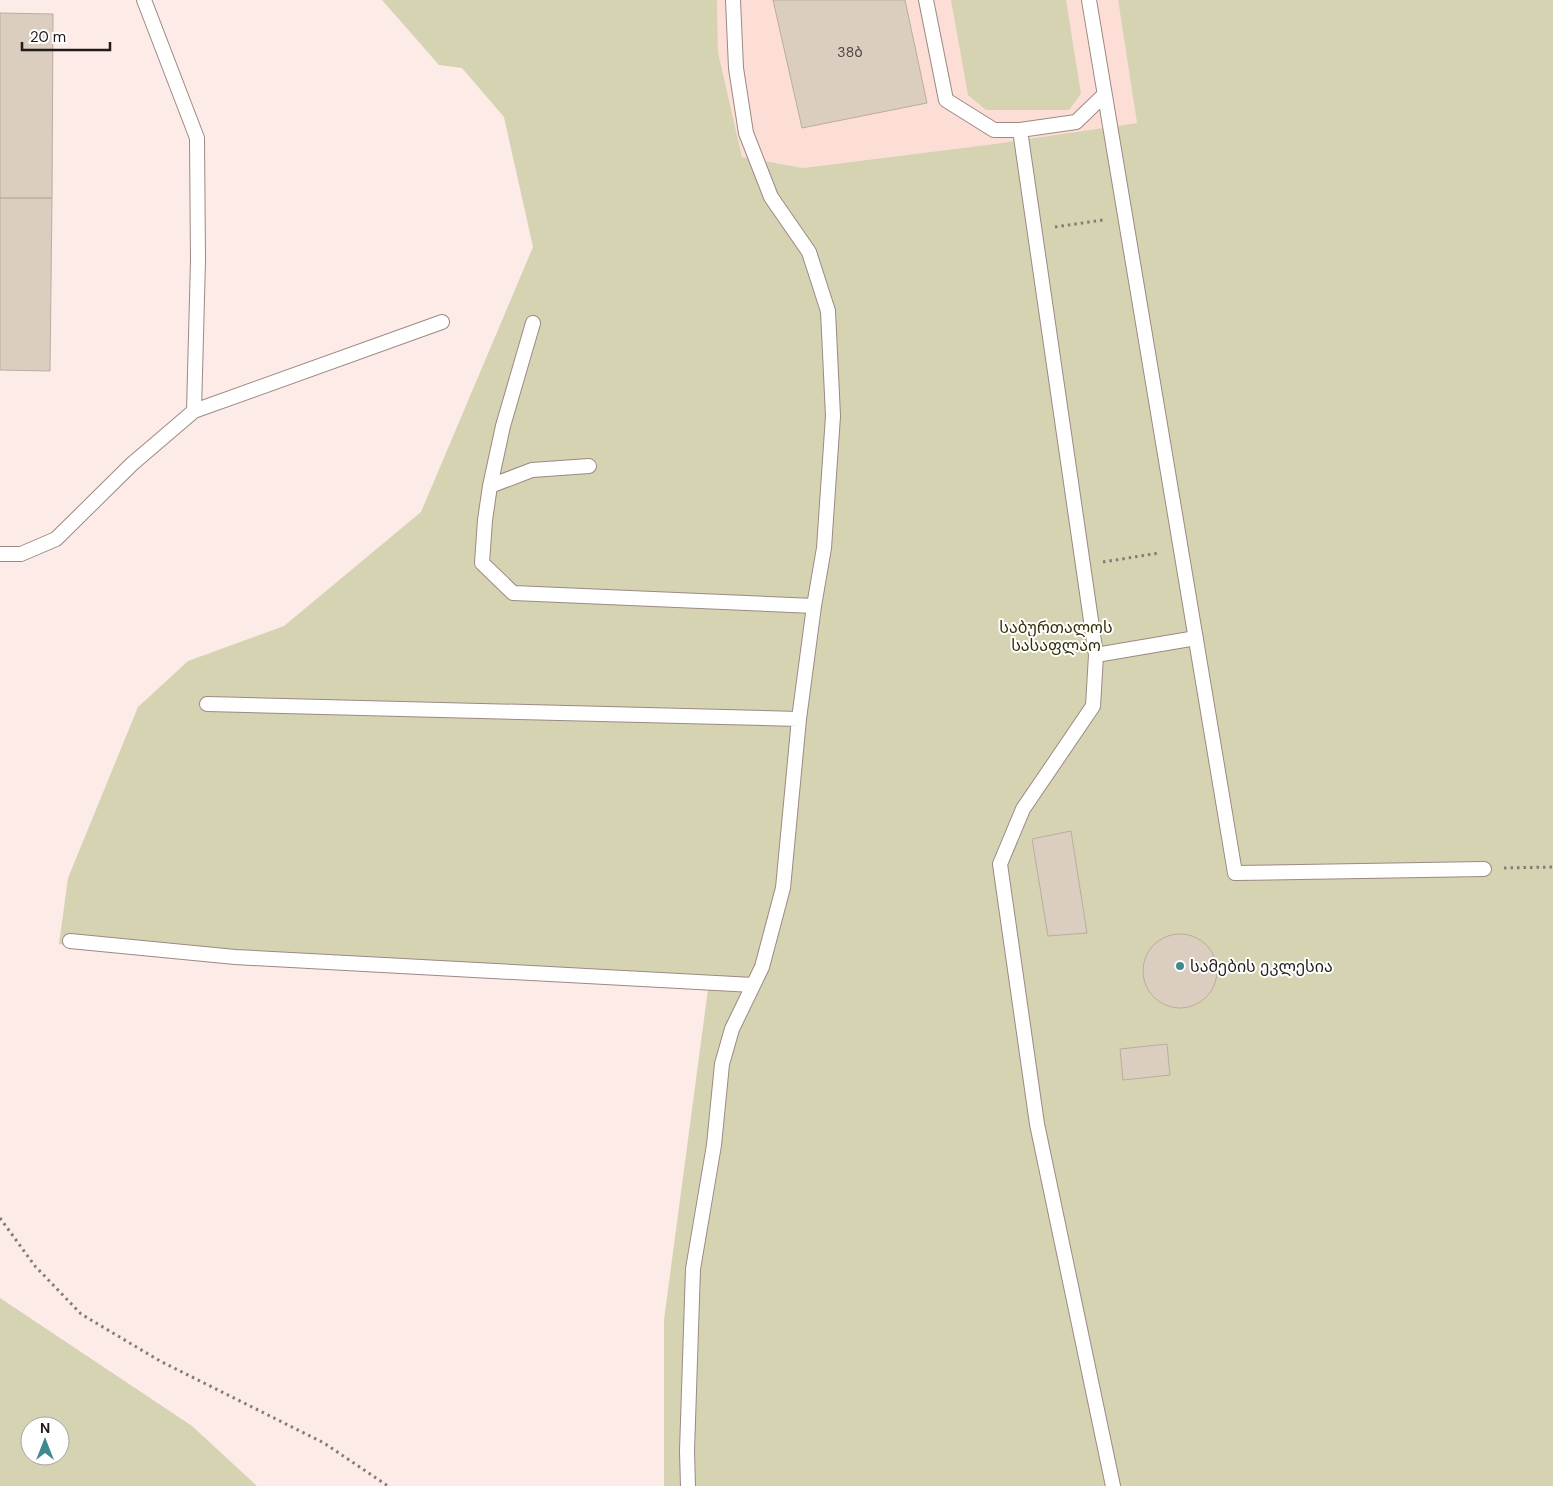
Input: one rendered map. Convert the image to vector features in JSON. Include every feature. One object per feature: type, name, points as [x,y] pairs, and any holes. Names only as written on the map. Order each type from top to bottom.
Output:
[{"type":"lane","points":[[144,0],[196,138],[198,260],[194,411]]},
{"type":"lane","points":[[153,23],[155,0]]},
{"type":"lane","points":[[688,1486],[687,1451],[693,1269],[714,1145],[722,1064],[732,1029],[762,967],[783,888],[799,719],[814,606],[824,548],[833,416],[828,311],[809,252],[771,197],[746,133],[736,68],[733,0]]},
{"type":"lane","points":[[926,0],[946,100],[994,130],[1020,130],[1076,122],[1104,95]]},
{"type":"lane","points":[[1089,0],[1235,874],[1484,869]]},
{"type":"lane","points":[[1020,130],[1096,655],[1093,706],[1023,809],[1000,864],[1037,1124],[1113,1486]]},
{"type":"lane","points":[[0,554],[21,554],[56,539],[132,464],[194,411],[442,322]]},
{"type":"lane","points":[[533,323],[502,426],[485,520],[482,563],[513,593],[814,606]]},
{"type":"lane","points":[[490,486],[532,470],[589,466]]},
{"type":"lane","points":[[1096,655],[1196,638]]},
{"type":"lane","points":[[207,704],[799,719]]},
{"type":"lane","points":[[70,941],[235,957],[753,985]]},
{"type":"path","points":[[1034,230],[1124,217]]},
{"type":"path","points":[[1083,565],[1181,550]]},
{"type":"path","points":[[1484,869],[1553,867]]},
{"type":"path","points":[[0,1218],[36,1266],[81,1314],[160,1361],[324,1443],[388,1486]]},
{"type":"shaded area","points":[[717,0],[1118,0],[1137,123],[994,144],[803,168],[742,157],[718,52]]},
{"type":"green space","name":"საბურთალოს სასაფლაო","points":[[382,0],[717,0],[718,52],[742,157],[803,168],[994,144],[1137,123],[1118,0],[1553,0],[1553,1486],[664,1486],[664,1320],[708,989],[246,963],[59,944],[68,878],[138,707],[188,661],[284,626],[421,512],[533,247],[504,117],[462,68],[439,65]]},
{"type":"green space","points":[[951,0],[1066,0],[1081,94],[1069,110],[986,110],[968,95]]},
{"type":"green space","points":[[0,1298],[192,1426],[257,1486],[0,1486]]},
{"type":"building","points":[[773,0],[905,0],[927,103],[802,128]]},
{"type":"building","points":[[0,13],[53,14],[52,198],[0,198]]},
{"type":"building","points":[[0,198],[52,198],[50,371],[0,370]]},
{"type":"building","points":[[1071,831],[1087,933],[1048,936],[1032,839]]},
{"type":"building","name":"სამების ეკლესია","points":[[1173,934],[1187,934],[1201,940],[1211,950],[1217,964],[1215,985],[1201,1002],[1187,1008],[1173,1008],[1159,1002],[1149,992],[1143,978],[1143,964],[1149,950],[1159,940]]},
{"type":"building","points":[[1167,1044],[1170,1075],[1123,1080],[1120,1049]]},
{"type":"place","name":"სამების ეკლესია","points":[[1180,966]]}]
